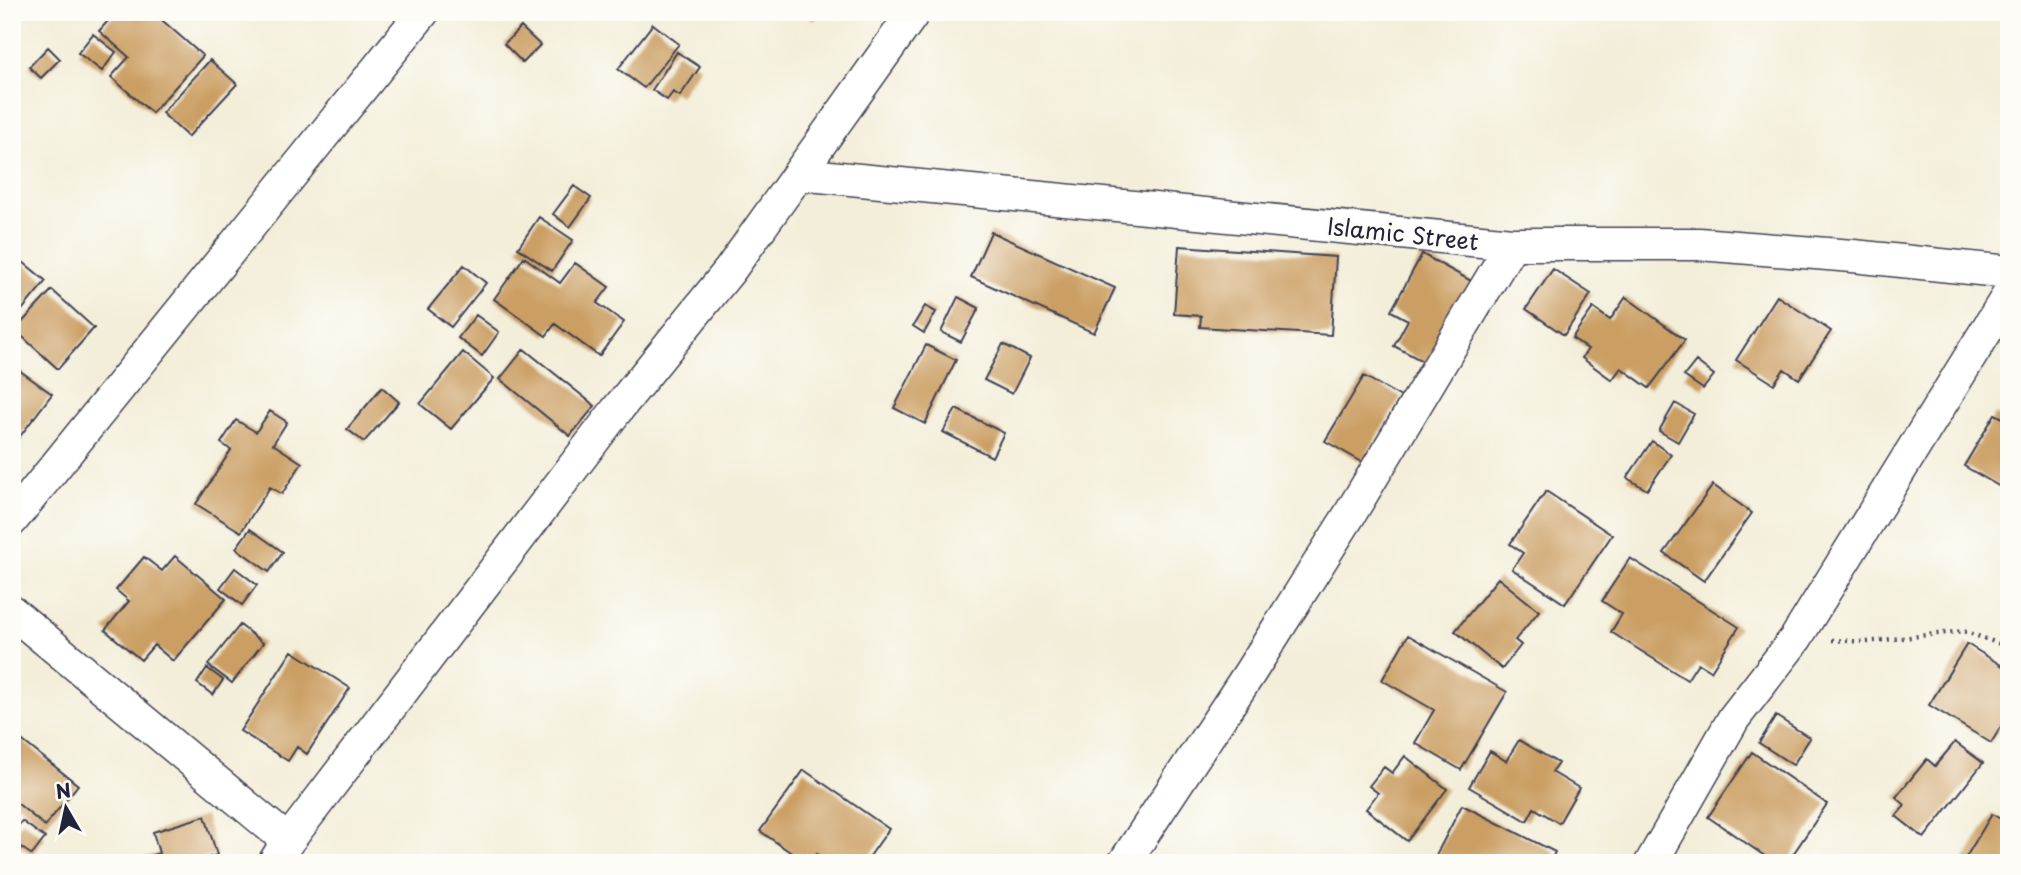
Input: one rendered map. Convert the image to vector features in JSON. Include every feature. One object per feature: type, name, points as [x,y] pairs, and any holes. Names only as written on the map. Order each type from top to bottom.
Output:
[{"type":"street","points":[[12,520],[424,12]]},
{"type":"street","points":[[12,612],[281,852],[616,411],[730,270],[914,12]]},
{"type":"street","name":"Islamic Street","points":[[799,174],[1512,243],[1699,244],[2009,271]]},
{"type":"street","points":[[1124,863],[1249,674],[1350,514],[1512,243]]},
{"type":"street","points":[[1651,863],[1734,718],[1796,638],[2009,294]]},
{"type":"path","points":[[1796,638],[1866,642],[1963,631],[2009,647]]},
{"type":"building","points":[[116,12],[156,12],[155,14],[203,56],[152,113],[111,77],[129,57],[99,31]]},
{"type":"building","points":[[801,12],[820,12],[814,21]]},
{"type":"building","points":[[653,24],[679,44],[644,88],[618,69]]},
{"type":"building","points":[[521,27],[540,45],[523,63],[504,44]]},
{"type":"building","points":[[93,34],[116,52],[102,71],[78,53]]},
{"type":"building","points":[[48,47],[60,59],[41,78],[29,67]]},
{"type":"building","points":[[677,52],[700,67],[680,96],[673,92],[667,100],[652,90]]},
{"type":"building","points":[[210,60],[237,84],[188,137],[162,113]]},
{"type":"building","points":[[574,186],[591,198],[570,227],[553,214]]},
{"type":"building","points":[[539,217],[573,240],[552,271],[518,248]]},
{"type":"building","points":[[991,232],[1115,288],[1094,333],[971,277]]},
{"type":"building","points":[[1179,246],[1336,257],[1331,335],[1200,327],[1201,316],[1174,314]]},
{"type":"building","points":[[12,253],[46,281],[17,316],[12,313]]},
{"type":"building","points":[[1422,254],[1473,282],[1428,364],[1394,346],[1408,320],[1391,311]]},
{"type":"building","points":[[524,257],[560,283],[575,263],[609,287],[597,303],[624,322],[599,356],[555,324],[546,336],[494,299]]},
{"type":"building","points":[[464,265],[486,283],[451,327],[428,309]]},
{"type":"building","points":[[1553,269],[1591,294],[1564,335],[1526,309]]},
{"type":"building","points":[[52,290],[94,328],[58,369],[15,330]]},
{"type":"building","points":[[1777,296],[1831,331],[1799,379],[1784,369],[1774,384],[1736,360]]},
{"type":"building","points":[[958,297],[979,308],[961,342],[941,332]]},
{"type":"building","points":[[1626,297],[1685,340],[1649,388],[1621,368],[1612,380],[1582,358],[1588,349],[1572,338],[1593,308],[1610,320]]},
{"type":"building","points":[[925,306],[936,312],[924,333],[913,326]]},
{"type":"building","points":[[476,315],[499,332],[482,356],[458,338]]},
{"type":"building","points":[[1003,344],[1030,358],[1012,394],[984,380]]},
{"type":"building","points":[[926,345],[956,360],[925,424],[894,408]]},
{"type":"building","points":[[524,349],[595,406],[570,436],[500,379]]},
{"type":"building","points":[[463,352],[494,378],[451,429],[420,404]]},
{"type":"building","points":[[1696,361],[1714,375],[1703,389],[1684,376]]},
{"type":"building","points":[[12,365],[52,394],[15,443],[12,441]]},
{"type":"building","points":[[1364,376],[1401,397],[1362,462],[1325,441]]},
{"type":"building","points":[[382,387],[399,402],[364,442],[347,429]]},
{"type":"building","points":[[1675,403],[1694,414],[1678,442],[1659,431]]},
{"type":"building","points":[[956,409],[1004,433],[992,457],[943,432]]},
{"type":"building","points":[[270,411],[287,422],[273,444],[302,463],[282,494],[270,487],[241,532],[196,504],[231,450],[221,443],[236,420],[256,432]]},
{"type":"building","points":[[1995,414],[2009,421],[2009,492],[1964,466]]},
{"type":"building","points":[[1652,441],[1671,455],[1647,490],[1627,478]]},
{"type":"building","points":[[1713,485],[1752,513],[1704,581],[1664,553]]},
{"type":"building","points":[[1546,491],[1612,535],[1565,604],[1512,569],[1523,553],[1510,544]]},
{"type":"building","points":[[250,529],[283,552],[269,572],[236,548]]},
{"type":"building","points":[[175,556],[226,599],[173,661],[154,645],[141,660],[105,630],[129,601],[116,590],[144,557],[162,571]]},
{"type":"building","points":[[1630,558],[1739,627],[1711,671],[1698,663],[1687,680],[1611,632],[1622,614],[1602,601]]},
{"type":"building","points":[[235,568],[257,585],[242,605],[220,588]]},
{"type":"building","points":[[1498,578],[1539,611],[1515,640],[1521,645],[1502,669],[1455,631]]},
{"type":"building","points":[[240,625],[263,643],[232,683],[208,665]]},
{"type":"building","points":[[1408,635],[1507,692],[1461,770],[1415,743],[1434,710],[1382,680]]},
{"type":"building","points":[[1967,644],[2009,670],[2009,714],[1991,743],[1929,705]]},
{"type":"building","points":[[292,651],[350,688],[307,754],[297,747],[288,761],[240,731]]},
{"type":"building","points":[[207,668],[223,680],[213,695],[197,683]]},
{"type":"building","points":[[1776,716],[1810,738],[1793,765],[1759,743]]},
{"type":"building","points":[[14,734],[78,785],[45,826],[12,799]]},
{"type":"building","points":[[1519,740],[1558,763],[1552,772],[1579,788],[1559,823],[1534,808],[1527,821],[1469,787],[1490,751],[1506,761]]},
{"type":"building","points":[[1955,742],[1983,763],[1924,838],[1896,816],[1905,805],[1896,797],[1927,759],[1935,766]]},
{"type":"building","points":[[1752,752],[1827,804],[1787,863],[1775,863],[1708,817]]},
{"type":"building","points":[[1405,756],[1447,789],[1407,841],[1366,809],[1378,793],[1369,786],[1384,767],[1392,773]]},
{"type":"building","points":[[804,770],[889,829],[865,863],[829,863],[817,854],[811,863],[806,863],[760,831]]},
{"type":"building","points":[[1462,805],[1555,852],[1550,863],[1432,863]]},
{"type":"building","points":[[1992,814],[2009,824],[2009,863],[1964,863],[1963,862]]},
{"type":"building","points":[[205,816],[217,855],[196,861],[197,863],[140,863],[139,859],[159,853],[153,832]]},
{"type":"building","points":[[22,821],[45,838],[32,855],[12,841],[12,834]]}]
